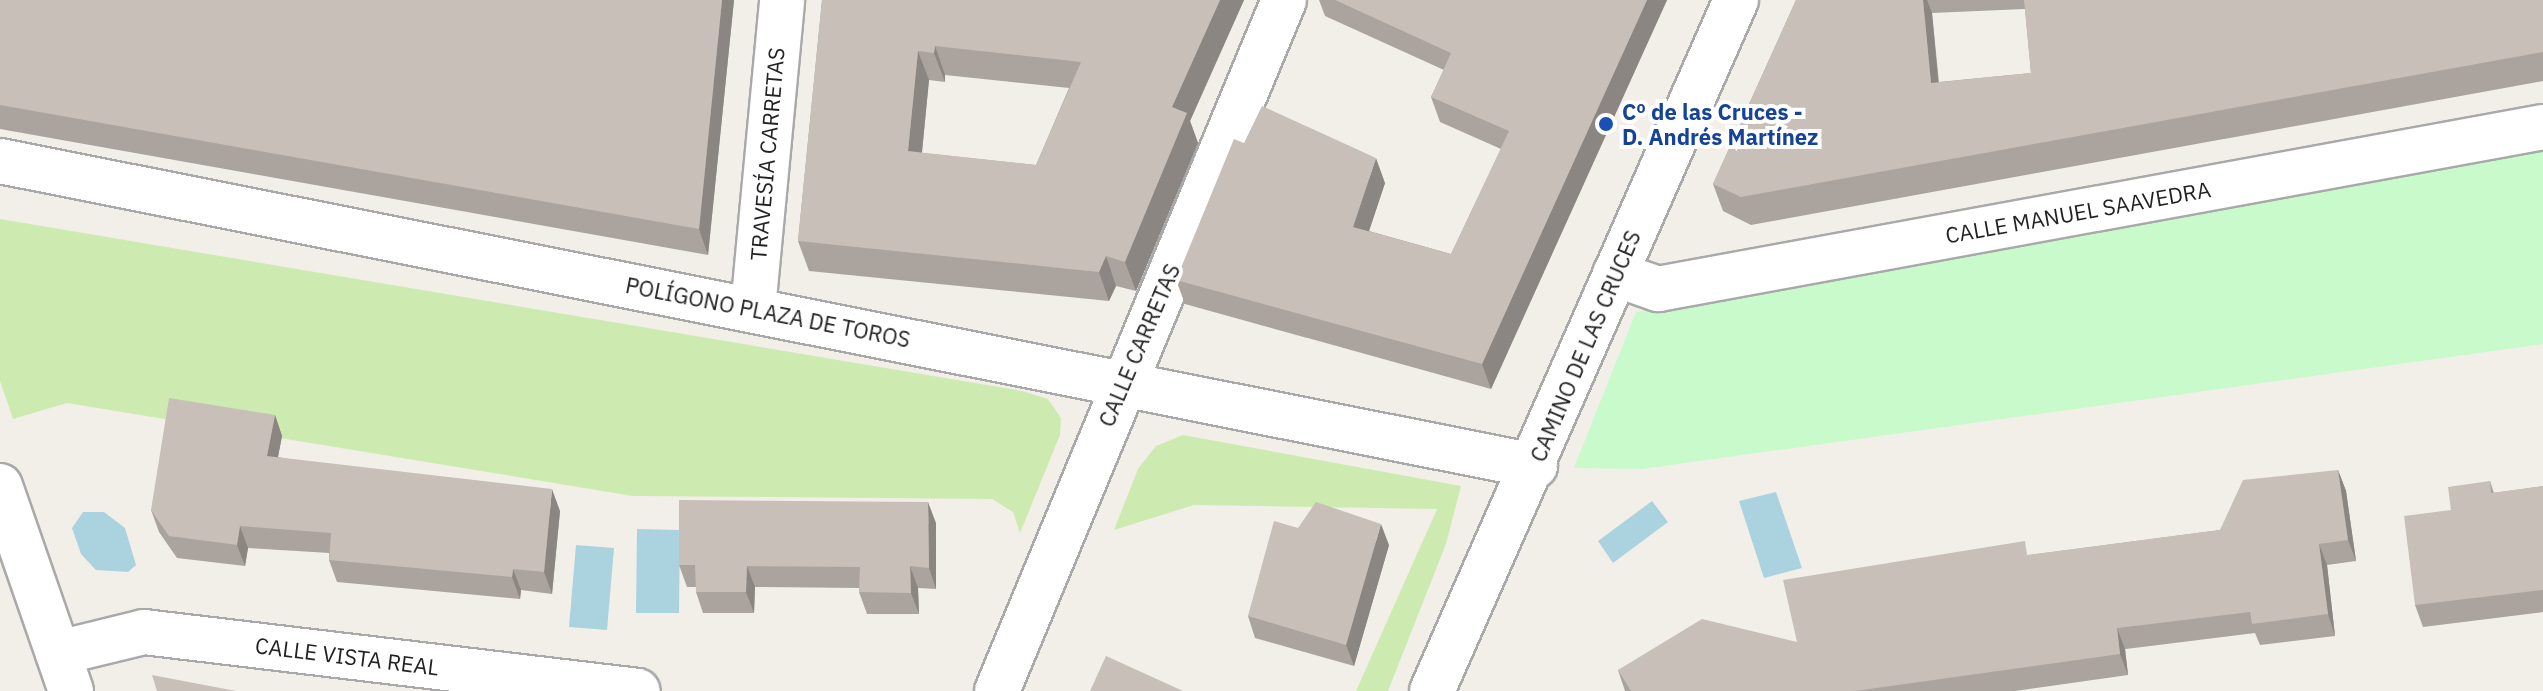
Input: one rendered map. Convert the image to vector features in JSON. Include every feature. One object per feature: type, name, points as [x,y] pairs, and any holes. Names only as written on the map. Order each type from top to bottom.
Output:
[{"type":"street","name":"TRAVESÍA CARRETAS","points":[[753,309],[782,0]]},
{"type":"street","name":"CALLE CARRETAS","points":[[997,691],[1284,0]]},
{"type":"street","name":"CAMINO DE LAS CRUCES","points":[[1432,691],[1535,466],[1615,274],[1736,0]]},
{"type":"street","name":"CALLE MANUEL SAAVEDRA","points":[[1615,274],[1658,289],[2543,127]]},
{"type":"street","name":"POLÍGONO PLAZA DE TOROS","points":[[0,161],[1535,466]]},
{"type":"street","points":[[0,486],[65,672]]},
{"type":"street","name":"CALLE VISTA REAL","points":[[65,672],[144,632],[637,691]]},
{"type":"green space","points":[[2543,149],[2543,344],[1642,469],[1574,468],[1636,312]]},
{"type":"green space","points":[[0,219],[1022,391],[1048,399],[1061,418],[1060,435],[1020,533],[1013,512],[992,499],[633,496],[67,403],[13,419],[0,381]]},
{"type":"green space","points":[[1183,435],[1461,486],[1446,544],[1388,691],[1356,691],[1437,509],[1194,505],[1114,530],[1138,469],[1156,446]]},
{"type":"water","points":[[1776,492],[1802,568],[1764,578],[1739,501]]},
{"type":"water","points":[[1652,501],[1668,522],[1613,563],[1598,541]]},
{"type":"water","points":[[83,512],[104,512],[125,528],[136,565],[128,572],[96,570],[81,554],[72,528]]},
{"type":"water","points":[[637,529],[680,530],[679,613],[636,613]]},
{"type":"water","points":[[576,545],[614,548],[607,630],[569,627]]},
{"type":"building","points":[[0,0],[722,0],[699,229],[0,105]]},
{"type":"building","points":[[822,0],[1220,0],[1172,107],[1187,113],[1125,262],[1106,256],[1099,272],[798,241]],"holes":[[[935,46],[1081,62],[1036,165],[908,151],[918,51],[934,53]]]},
{"type":"building","points":[[1335,0],[1647,0],[1482,364],[1176,280],[1234,139],[1244,143],[1262,106],[1376,158],[1353,227],[1451,254],[1509,131],[1431,97],[1451,53]]},
{"type":"building","points":[[1796,0],[1923,0],[1931,83],[2031,73],[2024,0],[2543,0],[2543,52],[1741,197],[1713,184]]},
{"type":"building","points":[[169,398],[275,415],[267,456],[552,489],[544,572],[513,569],[512,577],[329,560],[331,533],[240,526],[237,545],[169,536],[151,510]]},
{"type":"building","points":[[2338,470],[2348,540],[2319,544],[2328,614],[2252,624],[2250,612],[2117,628],[2120,654],[1855,691],[1631,691],[1618,670],[1702,619],[1797,642],[1783,580],[2025,541],[2027,555],[2220,530],[2243,480]]},
{"type":"building","points":[[2490,481],[2491,493],[2543,486],[2543,590],[2415,605],[2404,516],[2451,510],[2448,487]]},
{"type":"building","points":[[679,500],[928,502],[929,568],[910,566],[911,593],[859,592],[860,567],[747,566],[746,592],[696,592],[695,565],[679,565]]},
{"type":"building","points":[[1316,502],[1381,524],[1346,645],[1248,616],[1274,521],[1298,528]]},
{"type":"building","points":[[1106,656],[1183,691],[1090,691]]},
{"type":"building","points":[[152,675],[236,691],[157,691]]},
{"type":"place","name":"Cº de las Cruces - D. Andrés Martínez","points":[[1606,124]]}]
